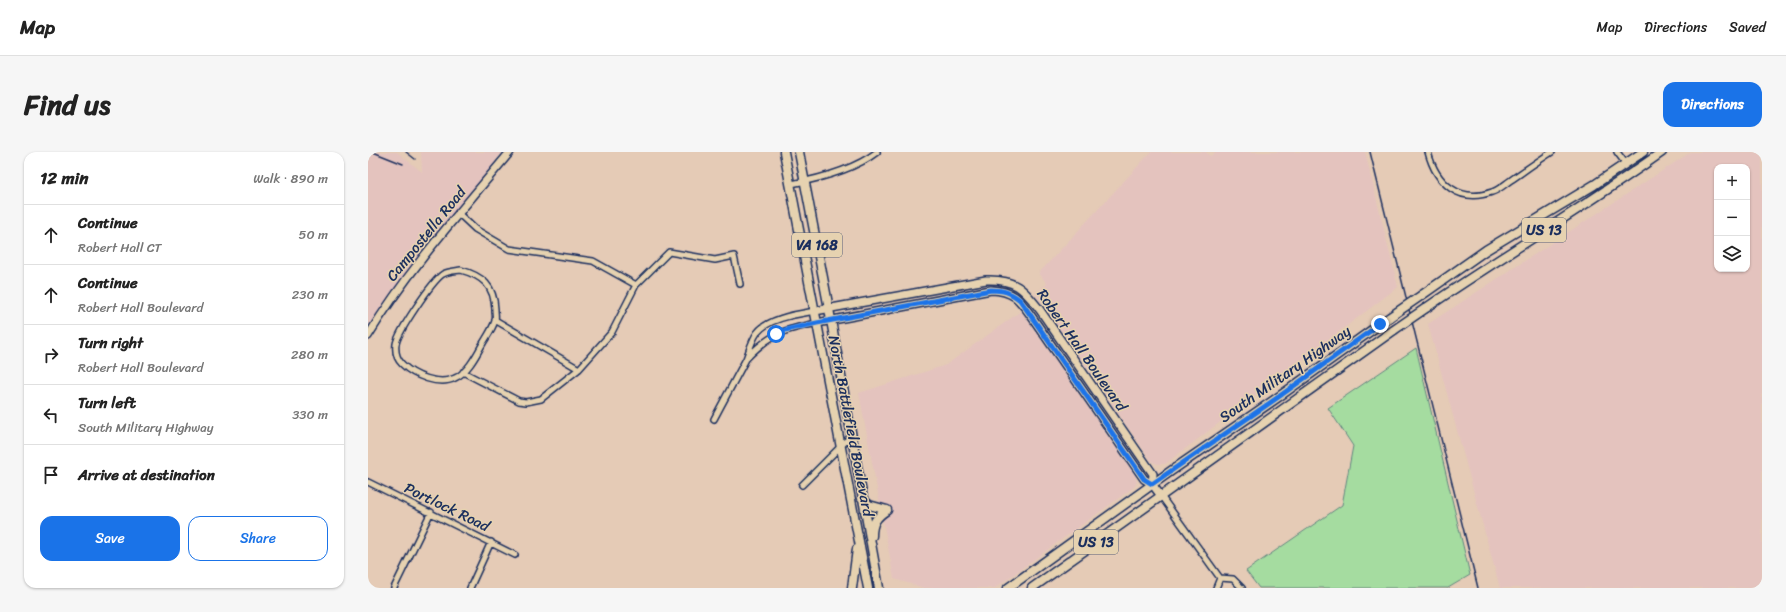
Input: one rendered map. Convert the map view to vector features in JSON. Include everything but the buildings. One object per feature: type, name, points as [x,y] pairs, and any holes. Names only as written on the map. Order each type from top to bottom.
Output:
[{"type":"main road","name":"North Battlefield Boulevard","points":[[784,152],[868,588]]},
{"type":"main road","name":"North Battlefield Boulevard","points":[[799,152],[831,320],[861,497],[879,588]]},
{"type":"main road","name":"South Military Highway","points":[[1008,588],[1152,484],[1277,398],[1486,250],[1643,152]]},
{"type":"main road","name":"South Military Highway","points":[[1032,588],[1394,330],[1489,265],[1609,190],[1662,152]]},
{"type":"main road","points":[[861,497],[869,505],[887,510],[878,516],[873,524],[871,549]]},
{"type":"main road","points":[[852,588],[856,560],[856,529]]},
{"type":"street","name":"Campostella Road","points":[[368,336],[406,278],[458,213],[510,152]]},
{"type":"street","points":[[791,184],[854,166],[876,152]]},
{"type":"street","points":[[1428,152],[1431,163],[1439,178],[1444,183],[1462,193],[1475,195],[1493,192],[1552,152]]},
{"type":"street","points":[[1617,152],[1626,164]]},
{"type":"street","points":[[458,213],[476,229],[509,249],[593,261],[636,285]]},
{"type":"street","points":[[463,372],[512,398],[526,402],[541,399],[579,369],[612,332],[636,285],[669,252],[715,260],[734,256],[740,284]]},
{"type":"street","points":[[461,270],[469,272],[483,280],[492,290],[494,297],[495,320],[479,351],[463,372],[454,379],[434,381],[404,365],[399,360],[396,347],[397,340],[407,322],[438,279],[448,272],[461,270]]},
{"type":"street","points":[[714,419],[746,359],[756,333],[773,322],[815,311],[986,280],[1002,280],[1011,282]]},
{"type":"street","points":[[976,293],[987,286],[1011,282]]},
{"type":"street","name":"Robert Hall Boulevard","points":[[1011,282],[1028,295],[1040,310],[1153,474],[1152,484]]},
{"type":"street","name":"Robert Hall Boulevard","points":[[817,323],[991,290],[1004,290],[1012,294],[1020,300],[1144,479],[1152,484],[1161,496]]},
{"type":"street","points":[[495,320],[579,369]]},
{"type":"street","points":[[746,359],[761,343],[776,334],[785,330],[817,323]]},
{"type":"street","points":[[802,485],[851,436]]},
{"type":"street","name":"Portlock Road","points":[[368,482],[515,555]]},
{"type":"street","points":[[1161,496],[1220,578],[1233,579],[1242,588]]},
{"type":"street","points":[[394,588],[431,512]]},
{"type":"street","points":[[470,588],[491,542]]},
{"type":"street","points":[[1216,588],[1220,578]]},
{"type":"shaded area","points":[[368,152],[397,152],[422,172],[421,152],[502,152],[368,336]]},
{"type":"shaded area","points":[[1151,152],[1206,152],[1210,156],[1216,152],[1365,152],[1398,287],[1165,464],[1152,462],[1035,293],[1047,284],[1039,273]]},
{"type":"shaded area","points":[[1691,152],[1762,152],[1762,588],[1500,588],[1428,324]]},
{"type":"shaded area","points":[[1021,311],[1135,475],[1137,482],[1134,487],[995,588],[924,588],[894,579],[859,393],[946,365]]},
{"type":"green space","points":[[1416,348],[1470,575],[1448,588],[1259,588],[1246,571],[1342,505],[1353,446],[1328,408]]},
{"type":"railway","points":[[373,152],[403,164]]},
{"type":"railway","points":[[406,152],[415,159]]},
{"type":"railway","points":[[1370,152],[1478,588]]},
{"type":"route","points":[[776,334],[785,330],[831,320],[991,290],[1004,290],[1020,300],[1144,479],[1152,484],[1277,398],[1380,324]]}]
